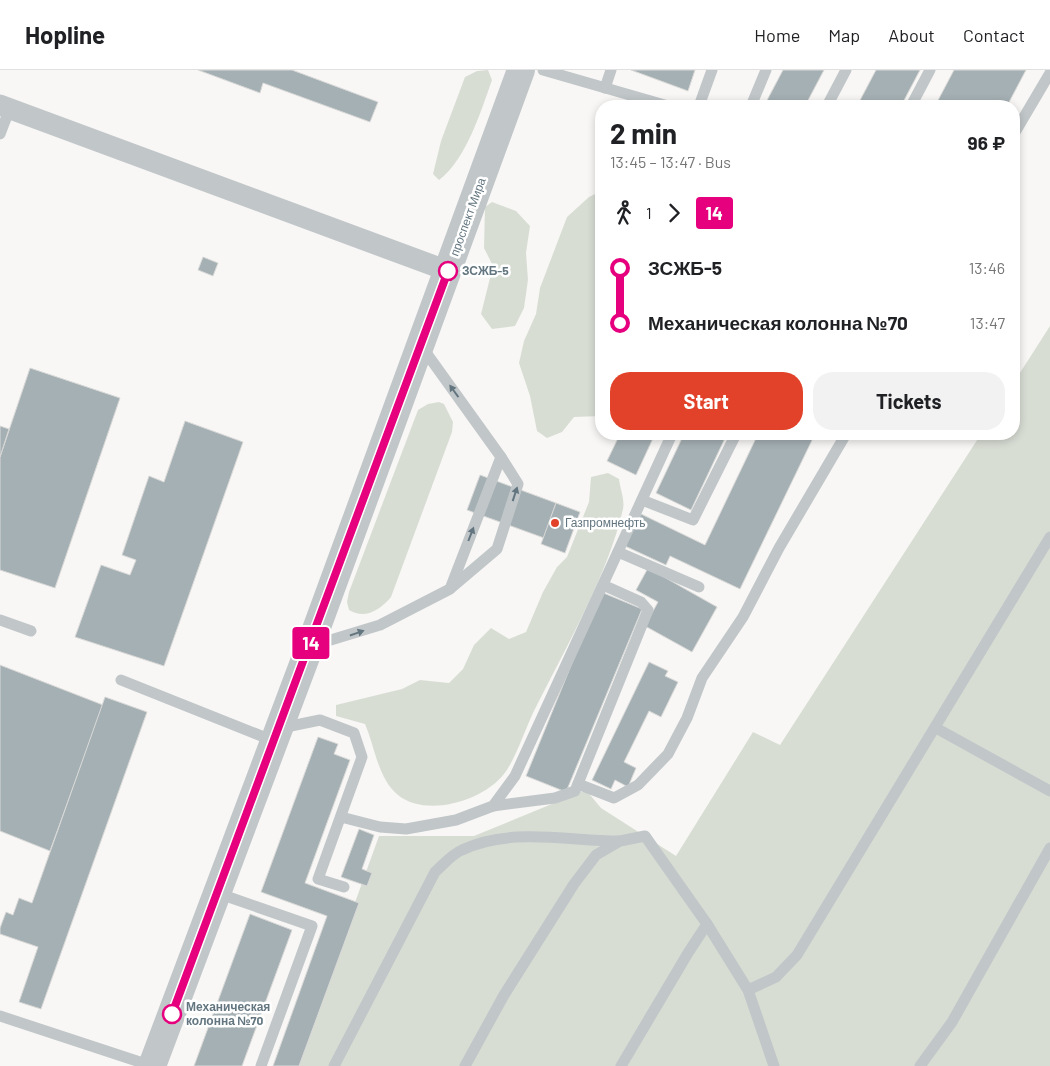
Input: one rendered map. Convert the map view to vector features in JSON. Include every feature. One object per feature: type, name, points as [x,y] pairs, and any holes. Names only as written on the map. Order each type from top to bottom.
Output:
[{"type":"street","name":"проспект Мира","points":[[152,1066],[310,646],[521,70]]},
{"type":"street","points":[[5,106],[448,271]]},
{"type":"lane","points":[[543,70],[647,100]]},
{"type":"lane","points":[[605,88],[611,70]]},
{"type":"lane","points":[[701,100],[712,70]]},
{"type":"lane","points":[[754,100],[766,70]]},
{"type":"lane","points":[[830,100],[846,70]]},
{"type":"lane","points":[[914,100],[930,70]]},
{"type":"lane","points":[[1020,124],[1050,73]]},
{"type":"lane","points":[[0,134],[5,106]]},
{"type":"lane","points":[[310,646],[380,625],[450,589],[497,549],[518,484],[421,345]]},
{"type":"lane","points":[[493,806],[516,776],[669,440]]},
{"type":"lane","points":[[642,500],[693,520],[733,440]]},
{"type":"lane","points":[[578,784],[614,798],[638,785],[668,754],[687,718],[702,678],[743,618],[778,548],[842,440]]},
{"type":"lane","points":[[450,589],[500,456]]},
{"type":"lane","points":[[748,990],[776,977],[797,955],[1050,537]]},
{"type":"lane","points":[[618,552],[699,587]]},
{"type":"lane","points":[[341,817],[380,827],[406,829],[456,820],[493,806],[555,798],[575,791],[648,610],[641,602],[603,585]]},
{"type":"lane","points":[[0,620],[31,631]]},
{"type":"lane","points":[[121,680],[277,735],[320,720],[354,733],[362,757],[318,879],[344,887]]},
{"type":"lane","points":[[936,728],[1050,790]]},
{"type":"lane","points":[[334,1066],[435,872],[460,850],[490,840],[555,836],[592,841],[620,842]]},
{"type":"lane","points":[[465,1066],[504,995],[574,884],[596,855],[620,842],[645,836],[707,924],[748,990],[774,1066]]},
{"type":"lane","points":[[920,1066],[952,1022],[1050,848]]},
{"type":"lane","points":[[217,893],[312,926],[261,1066]]},
{"type":"lane","points":[[621,1066],[707,924]]},
{"type":"lane","points":[[0,1016],[152,1066]]},
{"type":"shaded area","points":[[488,70],[492,80],[472,134],[457,160],[439,180],[433,174],[441,141],[465,77],[477,71]]},
{"type":"shaded area","points":[[595,194],[595,416],[574,417],[562,432],[547,438],[537,431],[530,396],[519,363],[524,341],[536,314],[540,288],[567,217]]},
{"type":"shaded area","points":[[492,202],[516,211],[530,226],[526,253],[528,280],[524,308],[515,326],[492,329],[481,314],[493,266],[484,248],[485,207]]},
{"type":"shaded area","points":[[1050,326],[1050,1066],[296,1066],[379,836],[474,836],[586,790],[601,808],[676,856],[753,732],[780,745],[977,440],[1020,440],[1020,373]]},
{"type":"shaded area","points":[[439,402],[444,404],[453,422],[452,432],[391,597],[372,612],[366,614],[355,613],[349,610],[347,602],[349,592],[418,410],[428,404]]},
{"type":"shaded area","points":[[608,473],[619,479],[623,498],[623,509],[616,534],[584,613],[533,713],[508,768],[495,784],[483,792],[469,799],[454,803],[438,806],[423,805],[410,802],[398,795],[381,772],[365,724],[336,716],[336,705],[402,689],[420,680],[449,683],[463,669],[474,645],[491,628],[509,639],[526,632],[543,592],[557,567],[567,557],[589,502],[591,477]]},
{"type":"building","points":[[198,70],[292,70],[378,102],[370,122],[263,83],[260,93]]},
{"type":"building","points":[[631,70],[695,70],[688,91]]},
{"type":"building","points":[[783,70],[824,70],[808,100],[767,100]]},
{"type":"building","points":[[876,70],[920,70],[904,100],[860,100]]},
{"type":"building","points":[[954,70],[1026,70],[1010,100],[938,100]]},
{"type":"building","points":[[203,257],[218,263],[213,276],[198,270]]},
{"type":"building","points":[[30,368],[120,398],[55,588],[0,570],[0,457]]},
{"type":"building","points":[[185,421],[243,442],[164,666],[75,637],[101,565],[130,575],[136,560],[122,555],[149,476],[164,482]]},
{"type":"building","points":[[0,426],[9,429],[0,457]]},
{"type":"building","points":[[617,440],[652,440],[636,475],[607,461]]},
{"type":"building","points":[[681,440],[724,440],[691,510],[656,493]]},
{"type":"building","points":[[755,440],[812,440],[740,589],[670,556],[666,565],[625,546],[641,514],[705,545]]},
{"type":"building","points":[[480,475],[556,503],[544,538],[467,510]]},
{"type":"building","points":[[556,503],[580,512],[565,553],[541,544]]},
{"type":"building","points":[[648,568],[717,607],[692,652],[645,626],[658,602],[636,590]]},
{"type":"building","points":[[601,592],[642,609],[566,792],[526,776]]},
{"type":"building","points":[[649,662],[668,671],[665,676],[678,682],[661,717],[649,711],[624,762],[636,768],[628,787],[615,780],[611,789],[592,780]]},
{"type":"building","points":[[0,665],[103,705],[50,851],[0,831]]},
{"type":"building","points":[[105,697],[147,712],[41,1009],[19,1002],[38,947],[0,934],[0,928],[6,912],[13,915],[19,898],[32,903]]},
{"type":"building","points":[[318,737],[338,744],[334,754],[350,760],[305,883],[359,903],[299,1066],[273,1066],[327,916],[261,892]]},
{"type":"building","points":[[359,829],[374,835],[362,869],[372,873],[367,886],[341,877]]},
{"type":"building","points":[[250,914],[292,930],[242,1066],[194,1066]]},
{"type":"bus line","name":"14","points":[[172,1014],[448,271]]},
{"type":"place","name":"ЗСЖБ-5","points":[[448,271]]},
{"type":"place","name":"Газпромнефть","points":[[555,523]]},
{"type":"place","name":"Механическая колонна №70","points":[[172,1014]]}]
